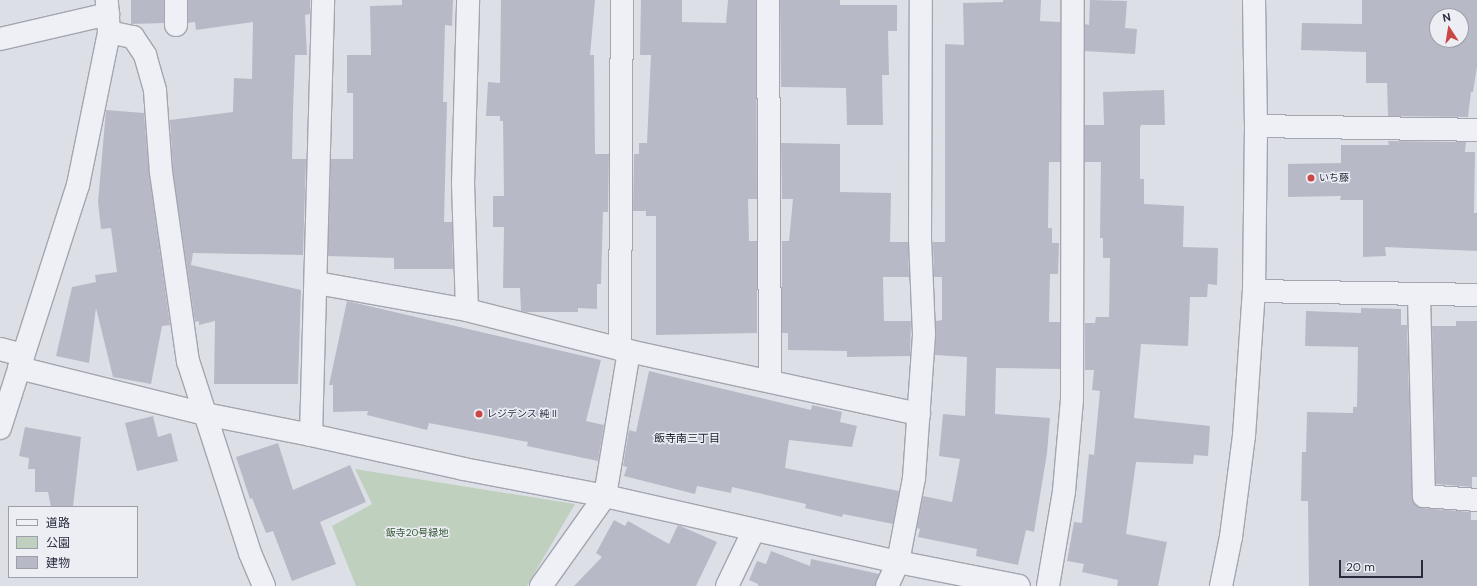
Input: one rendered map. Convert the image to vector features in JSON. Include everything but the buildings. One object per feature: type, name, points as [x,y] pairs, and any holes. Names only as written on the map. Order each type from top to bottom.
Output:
[{"type":"street","points":[[176,0],[176,25]]},
{"type":"street","points":[[311,435],[317,283],[318,148],[323,0]]},
{"type":"street","points":[[467,310],[463,184],[468,0]]},
{"type":"street","points":[[541,586],[604,496],[624,350],[622,0]]},
{"type":"street","points":[[768,0],[770,381]]},
{"type":"street","points":[[887,586],[898,562],[914,478],[924,334],[920,237],[921,0]]},
{"type":"street","points":[[1048,586],[1064,491],[1072,399],[1073,0]]},
{"type":"street","points":[[1221,586],[1230,537],[1244,436],[1254,290],[1256,126],[1254,0]]},
{"type":"street","points":[[0,39],[108,15]]},
{"type":"street","points":[[0,428],[78,185],[108,15]]},
{"type":"street","points":[[108,15],[133,36],[145,55],[153,84],[161,172],[187,353],[250,553],[264,586]]},
{"type":"street","points":[[1256,126],[1477,130]]},
{"type":"street","points":[[317,283],[467,310],[624,350],[919,414]]},
{"type":"street","points":[[1254,290],[1419,295],[1477,295]]},
{"type":"street","points":[[1419,295],[1424,496],[1477,500]]},
{"type":"street","points":[[0,349],[21,362],[205,414],[311,435],[464,469],[604,496],[898,562],[1019,586]]},
{"type":"street","points":[[727,586],[754,530]]},
{"type":"green space","name":"飯寺20号緑地","points":[[355,469],[575,504],[527,586],[356,586],[332,526],[372,504]]},
{"type":"place","name":"いち藤","points":[[1311,178]]},
{"type":"place","name":"レジデンス 純 II","points":[[479,414]]},
{"type":"district","name":"飯寺南三丁目","points":[[687,438]]}]
